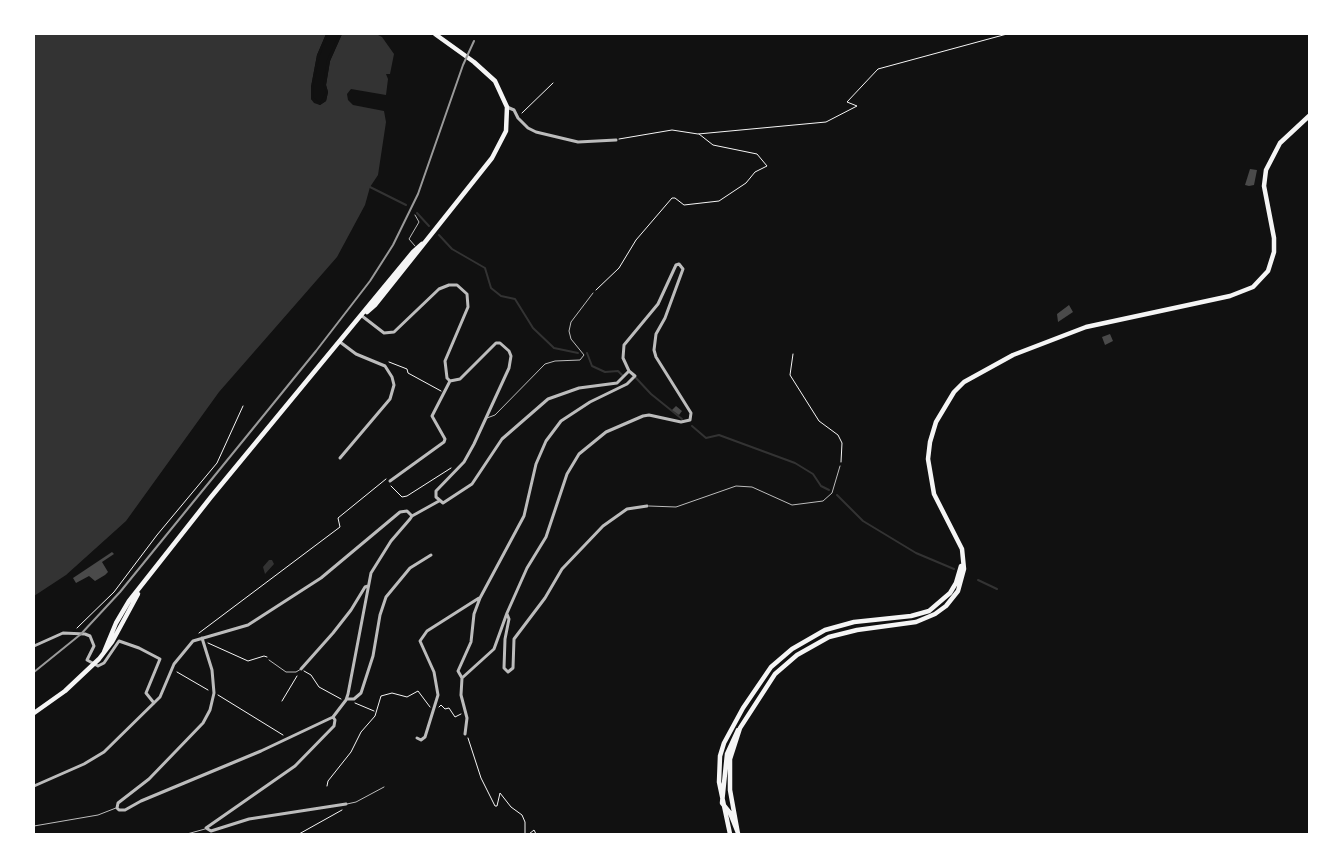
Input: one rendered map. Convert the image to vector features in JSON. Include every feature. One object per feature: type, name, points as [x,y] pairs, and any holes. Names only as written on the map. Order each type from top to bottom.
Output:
[{"type":"main road","points":[[34,712],[65,691],[94,665],[104,652],[116,623],[129,601],[140,590],[211,497],[362,316],[375,305],[500,146],[507,123],[507,107],[495,81],[474,62],[435,34]]},
{"type":"main road","points":[[738,834],[730,813],[722,803],[727,754],[734,735],[775,674],[797,655],[829,637],[850,631],[916,622],[935,614],[946,606],[958,591],[962,577],[963,560],[960,542],[940,507],[932,487],[929,466],[930,442],[936,422],[950,397],[964,382],[985,370],[1013,356],[1086,327],[1230,296],[1253,287],[1268,271],[1274,252],[1274,238],[1264,186],[1266,170],[1280,143],[1309,116]]},
{"type":"main road","points":[[730,834],[722,803],[719,769],[724,743],[743,708],[771,668],[792,649],[825,630],[854,622],[911,616],[929,611],[950,593],[956,583],[963,560]]},
{"type":"main road","points":[[738,834],[730,790],[729,770],[733,746],[740,728]]},
{"type":"street","points":[[507,107],[514,110],[528,128],[567,140],[578,142],[616,140]]},
{"type":"street","points":[[462,678],[494,649],[507,613],[527,568],[546,537],[566,474],[579,454],[606,432],[643,416],[649,415],[681,422],[690,420],[691,413],[656,357],[654,350],[656,334],[665,318],[683,269],[680,264],[676,265],[658,304],[624,345],[623,358],[630,371],[634,373],[634,379],[590,402],[554,429],[536,464],[524,516],[480,598],[474,614],[471,642],[458,671],[462,678],[461,695],[466,711],[464,734]]},
{"type":"street","points":[[362,316],[388,334],[394,332],[439,289],[449,285],[457,285],[463,288],[467,294],[468,307],[445,362],[445,372],[450,380]]},
{"type":"street","points":[[340,342],[356,354],[382,364],[392,377],[394,385],[390,400],[340,458]]},
{"type":"street","points":[[439,501],[436,497],[439,487],[464,462],[509,368],[511,356],[506,347],[500,343],[491,345],[460,379],[450,380]]},
{"type":"street","points":[[202,638],[212,670],[214,693],[210,710],[203,723],[149,779],[118,803],[117,808],[124,810],[141,801],[261,751],[333,717],[345,700],[358,649],[368,586],[375,564],[412,516],[439,501],[443,503],[449,501],[472,484],[502,439],[548,399],[579,388],[617,383],[630,371]]},
{"type":"street","points":[[390,481],[444,442],[445,439],[432,416],[450,380]]},
{"type":"street","points":[[507,613],[509,619],[505,639],[504,668],[508,672],[514,668],[514,640],[545,598],[562,569],[603,526],[626,509],[648,506]]},
{"type":"street","points":[[34,786],[76,768],[104,752],[160,697],[172,669],[185,649],[193,641],[248,625],[321,578],[400,512],[407,512],[412,516]]},
{"type":"street","points":[[345,700],[354,699],[361,693],[386,597],[410,568],[431,555]]},
{"type":"street","points":[[301,669],[333,634],[365,587],[368,586]]},
{"type":"street","points":[[417,738],[421,740],[424,737],[438,695],[438,686],[420,641],[427,631],[480,598]]},
{"type":"street","points":[[34,646],[56,636],[85,634],[93,640],[94,646],[87,660],[94,665],[101,666],[119,641],[160,659],[146,693],[154,703]]},
{"type":"street","points":[[333,717],[335,720],[334,726],[295,766],[206,828],[211,831],[250,819],[346,804]]},
{"type":"lane","points":[[415,214],[420,222],[409,239],[420,246]]},
{"type":"lane","points":[[486,418],[495,415],[545,364],[555,361],[580,360],[584,355],[571,339],[569,331],[570,322],[593,293]]},
{"type":"lane","points":[[648,506],[676,508],[736,486],[752,487],[786,504],[802,505],[824,501],[832,493],[840,466]]},
{"type":"lane","points":[[269,660],[286,672],[296,672],[301,669]]},
{"type":"lane","points":[[346,804],[356,802],[384,787]]},
{"type":"lane","points":[[34,826],[98,815],[117,808]]},
{"type":"lane","points":[[187,834],[206,828]]},
{"type":"path","points":[[616,140],[672,130],[698,134],[826,122],[857,106],[847,102],[878,69],[1007,34]]},
{"type":"path","points":[[518,117],[553,83]]},
{"type":"path","points":[[593,293],[618,268],[636,240],[672,198],[675,198],[684,205],[719,201],[746,183],[754,172],[767,166],[757,154],[713,145],[698,134]]},
{"type":"path","points":[[793,354],[790,375],[819,421],[834,431],[841,440],[842,458],[840,466]]},
{"type":"path","points":[[382,364],[391,362],[407,369],[408,372],[444,393]]},
{"type":"path","points":[[71,634],[114,592],[157,535],[217,463],[243,406]]},
{"type":"path","points":[[202,638],[200,631],[340,527],[338,518],[385,479],[390,481],[390,484],[402,498],[454,466]]},
{"type":"path","points":[[204,643],[248,661],[264,656],[269,660]]},
{"type":"path","points":[[172,669],[288,738]]},
{"type":"path","points":[[301,669],[312,675],[319,687],[345,700]]},
{"type":"path","points":[[282,701],[297,676],[296,672]]},
{"type":"path","points":[[327,786],[328,781],[351,752],[361,732],[375,716],[381,696],[392,693],[407,696],[418,691],[423,695],[432,711],[441,705],[445,709],[449,708],[455,717],[466,711]]},
{"type":"path","points":[[355,703],[375,712]]},
{"type":"path","points":[[464,734],[468,737],[481,778],[495,806],[498,806],[500,793],[511,808],[522,815],[525,822],[525,834]]},
{"type":"path","points":[[298,834],[345,808],[346,804]]},
{"type":"path","points":[[529,834],[534,830],[536,834]]},
{"type":"shaded area","points":[[34,34],[326,34],[317,55],[311,87],[311,99],[320,105],[326,101],[328,92],[326,85],[330,61],[342,34],[376,34],[382,37],[394,54],[390,74],[386,74],[388,79],[386,95],[351,89],[347,94],[348,100],[353,105],[384,111],[386,122],[378,175],[370,187],[365,205],[337,257],[219,392],[126,521],[66,575],[34,596]]},
{"type":"shaded area","points":[[269,560],[272,560],[274,564],[265,574],[263,567]]},
{"type":"pier","points":[[326,34],[328,34],[320,55],[313,87],[314,98],[320,103],[326,92],[323,85],[327,60],[339,34],[342,34],[330,61],[326,85],[328,92],[326,101],[320,105],[314,103],[311,99],[311,87],[317,55]]},
{"type":"building","points":[[1250,169],[1257,170],[1254,185],[1249,186],[1245,185]]},
{"type":"building","points":[[1069,305],[1073,312],[1058,322],[1057,314]]},
{"type":"building","points":[[1110,334],[1113,341],[1105,345],[1102,337]]},
{"type":"building","points":[[676,406],[682,411],[679,415],[672,410]]},
{"type":"building","points":[[112,552],[114,554],[102,562],[108,572],[105,575],[95,581],[89,576],[76,583],[73,578]]},
{"type":"waterway","points":[[370,187],[406,205]]},
{"type":"waterway","points":[[417,213],[429,226]]},
{"type":"waterway","points":[[439,235],[452,249],[485,268],[491,288],[501,296],[515,299],[533,328],[554,348],[578,353]]},
{"type":"waterway","points":[[587,353],[592,366],[605,372],[618,371],[623,376]]},
{"type":"waterway","points":[[636,378],[651,394],[682,419]]},
{"type":"waterway","points":[[692,426],[706,438],[719,435],[795,463],[813,474],[821,486],[829,490]]},
{"type":"waterway","points":[[837,495],[863,521],[916,553],[954,569]]},
{"type":"waterway","points":[[978,580],[997,589]]},
{"type":"railway","points":[[34,672],[81,634],[120,592],[316,351],[370,281],[393,245],[418,194],[463,65],[474,41]]}]
